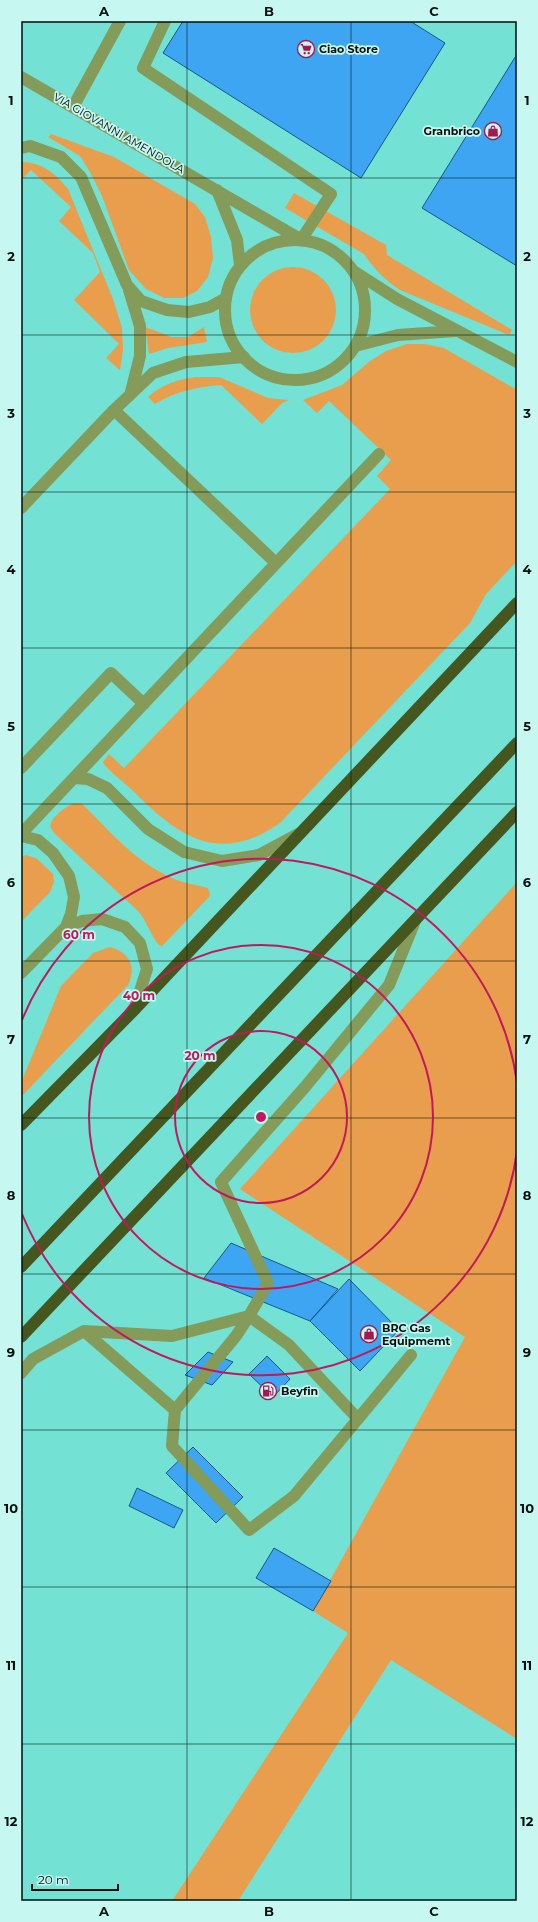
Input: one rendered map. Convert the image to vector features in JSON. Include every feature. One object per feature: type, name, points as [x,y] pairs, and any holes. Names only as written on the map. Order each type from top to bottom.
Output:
[{"type":"highway","points":[[21,1125],[134,1010],[517,603]]},
{"type":"highway","points":[[21,1267],[517,743]]},
{"type":"highway","points":[[21,1337],[517,812]]},
{"type":"street","points":[[73,107],[120,21]]},
{"type":"street","points":[[165,21],[143,68],[331,194],[301,240]]},
{"type":"street","name":"VIA GIOVANNI AMENDOLA","points":[[21,77],[301,240]]},
{"type":"street","points":[[21,148],[30,146],[61,157],[81,177],[127,285],[140,326],[140,356],[131,392]]},
{"type":"street","points":[[217,190],[237,240],[240,265]]},
{"type":"street","points":[[301,240],[322,245],[336,253],[351,269],[359,282],[365,302],[362,329],[355,346],[348,356],[331,370],[307,380],[285,380],[259,371],[244,357],[229,336],[225,320],[226,298],[231,280],[240,265],[256,250],[273,242],[301,240]]},
{"type":"street","points":[[351,269],[391,296],[456,331],[476,339],[517,362]]},
{"type":"street","points":[[127,285],[141,301],[168,310],[189,312],[210,307],[226,298]]},
{"type":"street","points":[[355,346],[398,334],[456,331]]},
{"type":"street","points":[[21,508],[131,392],[153,373],[186,362],[244,357]]},
{"type":"street","points":[[114,410],[276,563]]},
{"type":"street","points":[[21,973],[66,927],[71,914],[74,897],[69,876],[53,853],[38,840],[21,835],[379,454]]},
{"type":"street","points":[[21,768],[111,673],[144,704]]},
{"type":"street","points":[[74,778],[88,779],[107,788],[148,829],[184,852],[222,861],[259,855],[299,833]]},
{"type":"street","points":[[66,927],[82,921],[102,919],[125,927],[140,943],[147,969],[134,1010]]},
{"type":"street","points":[[411,1354],[294,1496],[249,1530],[172,1446],[175,1410],[236,1336],[268,1283],[221,1182],[305,1087],[389,985],[415,921]]},
{"type":"street","points":[[21,1373],[33,1359],[84,1331],[172,1336],[249,1316]]},
{"type":"street","points":[[249,1316],[289,1345],[358,1419]]},
{"type":"street","points":[[84,1331],[175,1410]]},
{"type":"shaded area","points":[[51,134],[114,157],[195,204],[205,217],[211,237],[213,258],[208,277],[197,291],[183,298],[164,298],[146,289],[129,270],[102,196],[90,172],[80,156],[48,137]]},
{"type":"shaded area","points":[[21,162],[36,164],[48,170],[59,178],[68,189],[113,299],[122,328],[123,350],[120,370],[106,358],[119,344],[74,300],[100,272],[93,253],[59,221],[71,207],[31,170],[21,180]]},
{"type":"shaded area","points":[[294,193],[386,245],[387,255],[512,330],[509,335],[400,290],[380,274],[364,254],[285,208]]},
{"type":"shaded area","points":[[285,267],[301,267],[310,270],[324,279],[333,293],[336,302],[336,318],[333,327],[324,341],[310,350],[301,353],[285,353],[269,346],[262,341],[257,334],[250,318],[250,302],[257,286],[262,279],[269,274]]},
{"type":"shaded area","points":[[145,327],[172,337],[188,337],[204,327],[207,342],[168,348],[149,354]]},
{"type":"shaded area","points":[[407,344],[425,344],[444,348],[517,390],[517,561],[486,594],[470,623],[280,823],[258,836],[237,842],[218,844],[200,840],[183,832],[166,821],[103,762],[109,754],[124,768],[390,489],[377,476],[391,460],[329,401],[317,413],[303,400],[342,385],[370,361],[386,351]]},
{"type":"shaded area","points":[[195,377],[219,377],[268,398],[289,400],[282,403],[262,424],[221,385],[187,390],[155,404],[148,397],[170,383]]},
{"type":"shaded area","points":[[74,803],[82,804],[141,860],[152,867],[174,879],[208,888],[210,894],[209,897],[162,946],[156,941],[139,912],[53,832],[50,826],[53,819],[63,809]]},
{"type":"shaded area","points":[[26,855],[36,858],[53,874],[54,882],[50,892],[21,922],[21,857]]},
{"type":"shaded area","points":[[517,882],[517,1739],[391,1660],[238,1901],[172,1901],[348,1633],[313,1611],[465,1337],[240,1189]]},
{"type":"shaded area","points":[[110,947],[117,949],[130,961],[132,972],[128,985],[21,1097],[21,1083],[61,986],[93,953]]},
{"type":"building","points":[[183,21],[410,21],[445,43],[361,178],[163,53]]},
{"type":"building","name":"Granbrico","points":[[517,54],[517,266],[422,208]]},
{"type":"building","points":[[231,1243],[338,1289],[310,1321],[204,1278]]},
{"type":"building","points":[[349,1279],[399,1330],[360,1371],[310,1321]]},
{"type":"building","points":[[208,1352],[233,1362],[212,1385],[185,1375]]},
{"type":"building","points":[[267,1356],[290,1379],[273,1397],[249,1374]]},
{"type":"building","points":[[193,1447],[243,1497],[216,1523],[166,1473]]},
{"type":"building","points":[[137,1488],[183,1510],[174,1528],[129,1506]]},
{"type":"building","points":[[274,1548],[331,1581],[313,1611],[256,1578]]},
{"type":"place","name":"Ciao Store","points":[[306,49]]},
{"type":"place","name":"Granbrico","points":[[493,131]]},
{"type":"place","name":"BRC Gas Equipmemt","points":[[369,1334]]},
{"type":"place","name":"Beyfin","points":[[268,1391]]}]
